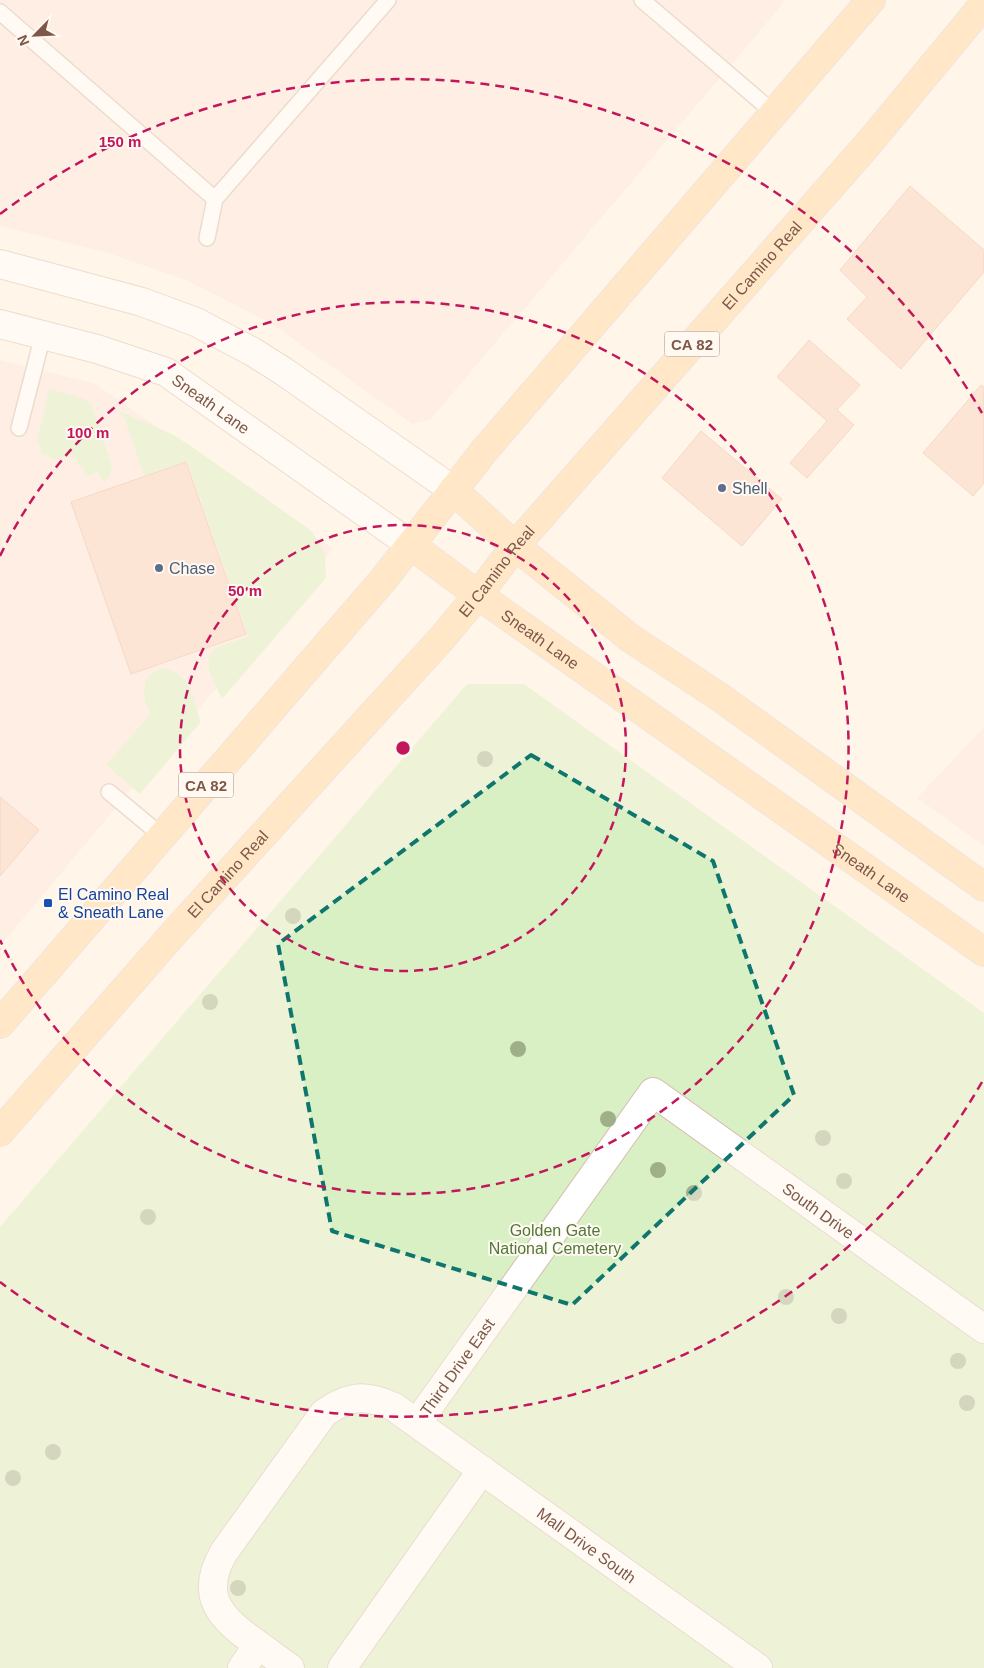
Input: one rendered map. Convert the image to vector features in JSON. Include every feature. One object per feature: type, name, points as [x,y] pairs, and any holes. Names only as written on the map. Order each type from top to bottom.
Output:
[{"type":"main road","name":"CA 82","points":[[0,1024],[384,580],[484,451],[871,0]]},
{"type":"main road","name":"El Camino Real","points":[[0,1132],[117,998],[437,644],[478,595],[515,546],[868,143],[984,4]]},
{"type":"main road","points":[[453,490],[515,546],[630,638],[721,698],[984,887]]},
{"type":"main road","name":"Sneath Lane","points":[[411,545],[478,595],[984,952]]},
{"type":"street","points":[[0,264],[142,302],[196,322],[253,352],[283,371],[453,490]]},
{"type":"street","name":"Sneath Lane","points":[[0,324],[97,349],[166,372],[411,545]]},
{"type":"street","name":"South Drive","points":[[653,1092],[984,1329]]},
{"type":"street","name":"Third Drive East","points":[[290,1668],[235,1629],[217,1607],[213,1596],[213,1580],[217,1564],[224,1552],[314,1424],[324,1413],[337,1404],[352,1398],[366,1397],[394,1407],[417,1423],[653,1092]]},
{"type":"street","name":"Mall Drive South","points":[[417,1423],[758,1668]]},
{"type":"street","points":[[342,1668],[482,1470]]},
{"type":"street","points":[[242,1668],[258,1645]]},
{"type":"lane","points":[[207,238],[214,199],[388,0]]},
{"type":"lane","points":[[642,0],[774,113]]},
{"type":"lane","points":[[0,12],[214,199]]},
{"type":"lane","points":[[19,428],[43,335]]},
{"type":"lane","points":[[109,792],[162,836]]},
{"type":"path","points":[[0,950],[13,961]]},
{"type":"highlighted area","points":[[531,755],[713,861],[794,1095],[572,1305],[332,1231],[278,944]]},
{"type":"shaded area","points":[[0,0],[786,0],[430,420],[412,424],[269,322],[188,281],[108,253],[0,226]]},
{"type":"shaded area","points":[[0,360],[94,383],[333,549],[0,946]]},
{"type":"shaded area","points":[[984,727],[984,846],[917,798]]},
{"type":"green space","points":[[49,389],[85,399],[92,406],[112,466],[110,476],[103,482],[98,472],[86,476],[82,465],[79,466],[75,456],[54,459],[42,453],[37,440]]},
{"type":"green space","points":[[122,412],[172,434],[191,446],[312,531],[325,554],[326,578],[222,699],[210,674],[208,660],[210,654],[219,647],[248,636],[187,461],[144,476],[124,417],[119,414]]},
{"type":"green space","points":[[163,668],[172,671],[185,680],[192,694],[200,723],[140,794],[106,765],[150,714],[145,699],[146,680],[149,675]]},
{"type":"green space","name":"Golden Gate National Cemetery","points":[[467,684],[524,684],[984,1013],[984,1668],[0,1668],[0,1227]]},
{"type":"building","points":[[910,186],[984,250],[984,272],[901,369],[847,319],[867,297],[840,270]]},
{"type":"building","points":[[809,340],[860,385],[837,410],[854,425],[807,478],[790,463],[827,421],[777,377]]},
{"type":"building","points":[[981,385],[984,387],[984,483],[973,496],[923,453]]},
{"type":"building","name":"Shell","points":[[701,431],[782,499],[742,546],[662,478]]},
{"type":"building","name":"Chase","points":[[186,462],[246,634],[131,674],[71,502]]},
{"type":"building","points":[[0,797],[39,830],[0,876]]},
{"type":"place","name":"Shell","points":[[722,488]]},
{"type":"place","name":"Chase","points":[[159,568]]},
{"type":"place","name":"El Camino Real & Sneath Lane","points":[[48,903]]}]
